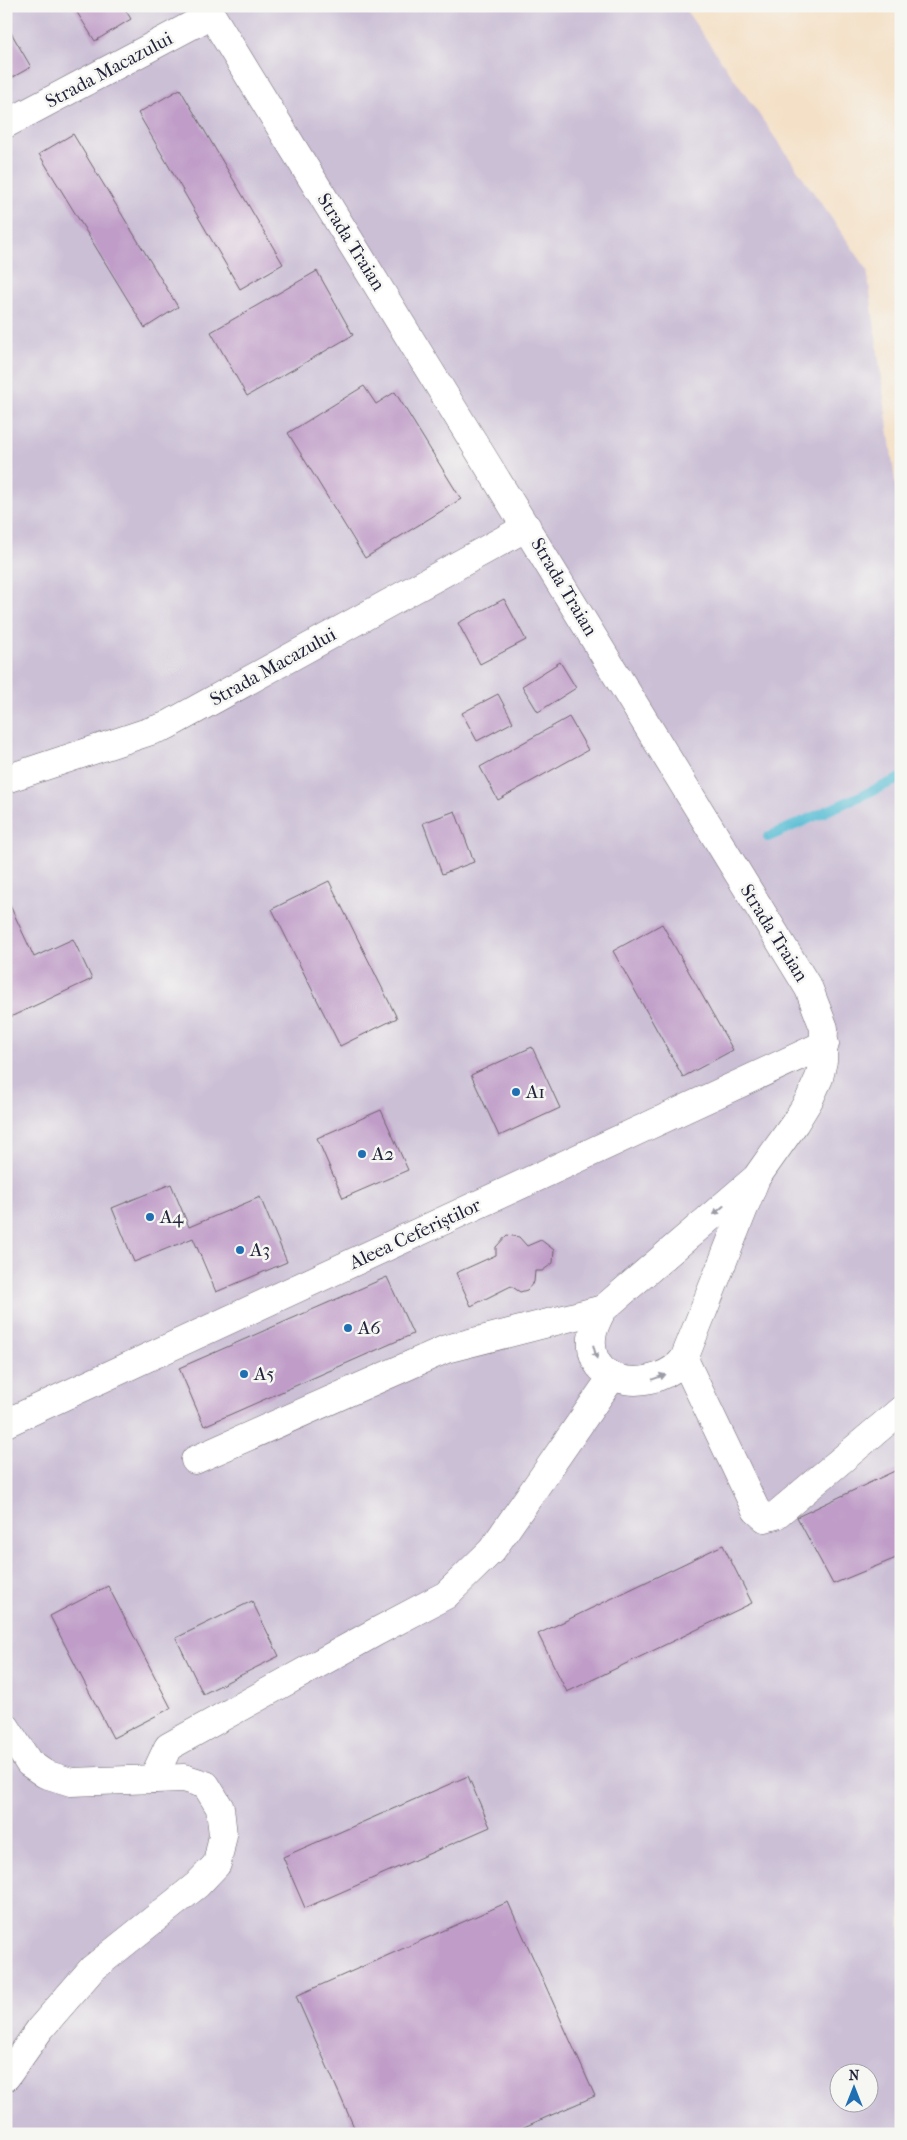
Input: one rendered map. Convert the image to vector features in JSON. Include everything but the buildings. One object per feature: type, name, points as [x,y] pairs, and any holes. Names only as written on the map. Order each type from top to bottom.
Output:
[{"type":"street","name":"Strada Macazului","points":[[6,124],[208,11]]},
{"type":"street","name":"Strada Traian","points":[[208,11],[810,989],[824,1028],[825,1044],[819,1078],[810,1100],[796,1123],[756,1178],[603,1309],[594,1328],[593,1347],[599,1365],[612,1377],[631,1382],[651,1380],[678,1367],[684,1359],[756,1178]]},
{"type":"street","name":"Strada Macazului","points":[[6,779],[166,726],[527,527]]},
{"type":"street","name":"Aleea Ceferiștilor","points":[[6,1423],[825,1044]]},
{"type":"street","points":[[195,1460],[446,1349],[603,1309]]},
{"type":"street","points":[[684,1359],[756,1510],[765,1518],[776,1515],[901,1410]]},
{"type":"street","points":[[153,1779],[168,1747],[446,1595],[492,1550],[612,1377]]},
{"type":"street","points":[[6,1727],[29,1763],[46,1774],[71,1782],[184,1778],[206,1785],[220,1808],[223,1835],[217,1864],[197,1885],[92,1968],[40,2029],[6,2076]]},
{"type":"shaded area","points":[[6,6],[683,6],[867,269],[901,526],[901,2134],[6,2134]]},
{"type":"waterway","points":[[768,837],[901,778]]},
{"type":"place","name":"A1","points":[[516,1092]]},
{"type":"place","name":"A2","points":[[362,1154]]},
{"type":"place","name":"A4","points":[[150,1217]]},
{"type":"place","name":"A3","points":[[240,1250]]},
{"type":"place","name":"A6","points":[[348,1328]]},
{"type":"place","name":"A5","points":[[244,1374]]}]
